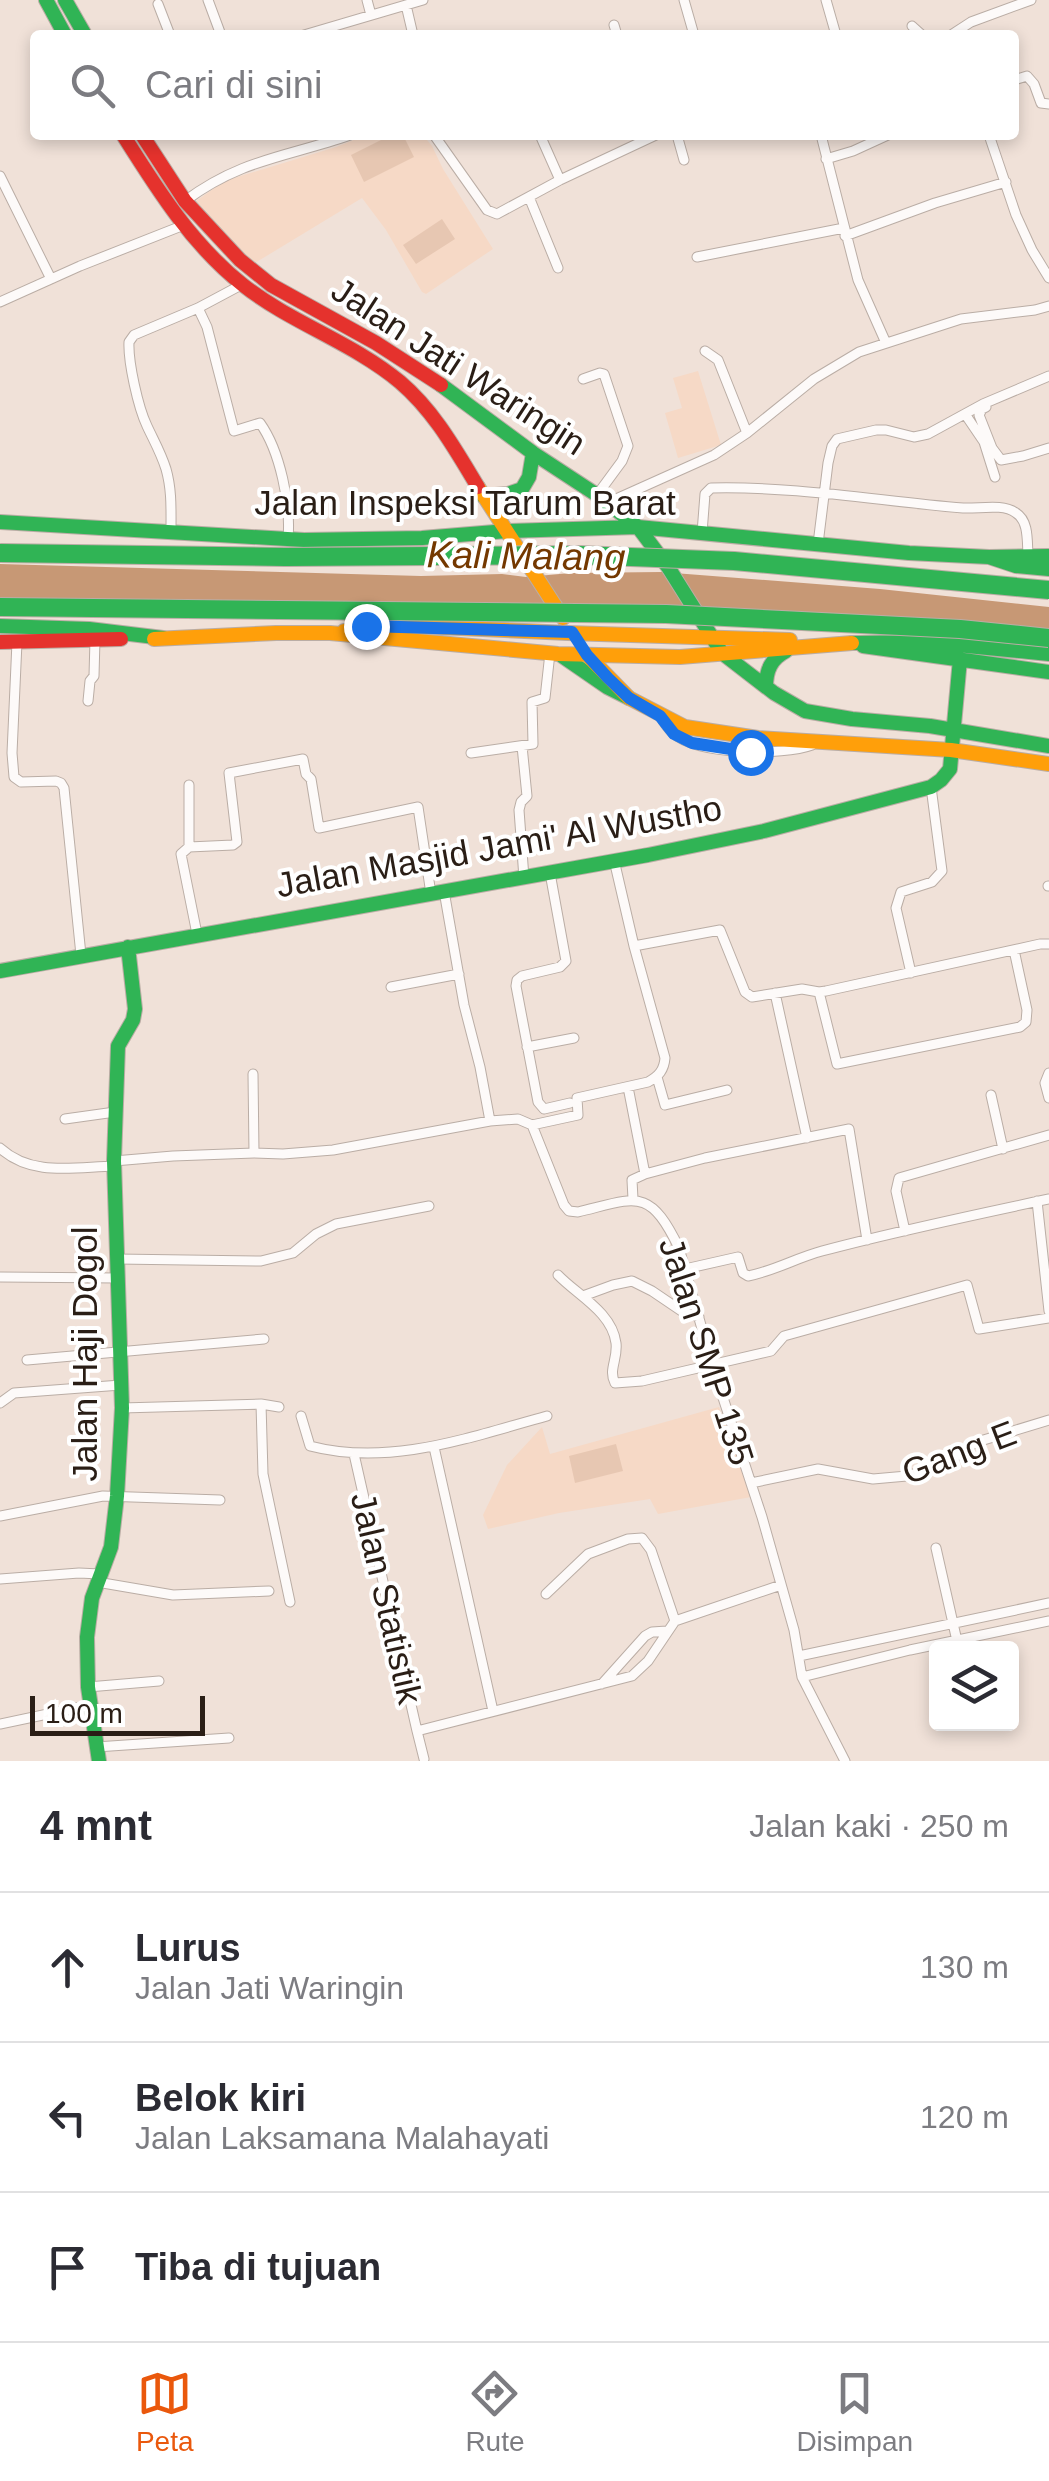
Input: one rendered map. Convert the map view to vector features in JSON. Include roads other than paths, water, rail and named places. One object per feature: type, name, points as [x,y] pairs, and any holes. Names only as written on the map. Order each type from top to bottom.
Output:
[{"type":"main road","points":[[46,0],[63,30]]},
{"type":"main road","points":[[65,0],[81,30]]},
{"type":"main road","name":"Jalan Jati Waringin","points":[[126,140],[184,225],[243,284],[265,301],[368,359],[414,395],[442,429],[587,655],[629,698],[685,727],[708,732],[951,750],[1049,764]]},
{"type":"main road","name":"Jalan Jati Waringin","points":[[145,140],[185,200],[240,260],[271,284],[462,399],[638,528],[722,654],[766,686],[805,711],[1049,746]]},
{"type":"main road","points":[[483,496],[522,490],[528,481],[533,453]]},
{"type":"main road","name":"Jalan Inspeksi Tarum Barat","points":[[0,522],[288,540],[638,528],[909,553],[1049,556]]},
{"type":"main road","points":[[0,553],[285,557],[579,555],[734,561],[1049,590]]},
{"type":"main road","points":[[989,557],[1016,566],[1049,568]]},
{"type":"main road","points":[[0,607],[666,614],[960,629],[1049,638]]},
{"type":"main road","points":[[0,626],[75,628],[163,638]]},
{"type":"main road","points":[[330,633],[366,626],[569,627],[607,636],[706,629],[852,643],[872,649],[1049,672]]},
{"type":"main road","points":[[8,642],[330,633],[587,655],[680,657],[876,640],[1049,654]]},
{"type":"main road","points":[[766,686],[769,663],[789,649]]},
{"type":"main road","points":[[554,653],[629,698]]},
{"type":"main road","points":[[932,787],[950,769],[960,658]]},
{"type":"main road","name":"Jalan Masjid Jami' Al Wustho","points":[[0,970],[524,878],[744,835],[932,787]]},
{"type":"main road","name":"Jalan Haji Dogol","points":[[97,1754],[89,1696],[87,1637],[92,1598],[111,1547],[117,1496],[122,1408],[115,1112],[118,1046],[120,1036],[132,1024],[136,1006],[128,947]]},
{"type":"street","points":[[208,0],[219,30]]},
{"type":"street","points":[[367,0],[371,15]]},
{"type":"street","points":[[321,30],[423,0]]},
{"type":"street","points":[[684,0],[693,30]]},
{"type":"street","points":[[826,0],[835,30]]},
{"type":"street","points":[[959,30],[1032,0]]},
{"type":"street","points":[[158,4],[168,30]]},
{"type":"street","points":[[406,5],[411,30]]},
{"type":"street","points":[[912,26],[916,30]]},
{"type":"street","points":[[1019,78],[1031,79],[1042,103],[1047,104]]},
{"type":"street","points":[[185,200],[207,184],[250,164],[333,140]]},
{"type":"street","points":[[438,140],[492,213],[501,213],[643,140]]},
{"type":"street","points":[[542,140],[560,180]]},
{"type":"street","points":[[678,140],[684,160]]},
{"type":"street","points":[[822,140],[858,280],[886,343]]},
{"type":"street","points":[[826,159],[877,140]]},
{"type":"street","points":[[990,140],[1016,215],[1032,250],[1045,261],[1049,278]]},
{"type":"street","points":[[0,176],[51,279]]},
{"type":"street","points":[[697,257],[844,232],[1006,182]]},
{"type":"street","points":[[529,197],[558,268]]},
{"type":"street","points":[[0,302],[184,225]]},
{"type":"street","points":[[171,532],[168,473],[144,416],[128,342],[134,335],[243,284]]},
{"type":"street","points":[[602,499],[714,455],[814,379],[859,352],[961,319],[1049,306]]},
{"type":"street","points":[[198,308],[234,431],[260,423],[266,434],[286,498],[288,540]]},
{"type":"street","points":[[705,351],[718,360],[747,433]]},
{"type":"street","points":[[584,379],[604,374],[628,446],[602,499]]},
{"type":"street","points":[[818,544],[832,446],[838,439],[876,430],[920,436],[983,404],[1049,379]]},
{"type":"street","points":[[1049,379],[982,409],[979,415],[1001,460],[1049,448]]},
{"type":"street","points":[[965,414],[984,442],[995,476]]},
{"type":"street","points":[[702,534],[705,494],[711,488],[824,492],[1009,510],[1018,513],[1024,522],[1028,555]]},
{"type":"street","points":[[88,700],[94,676],[95,639]]},
{"type":"street","points":[[8,642],[13,772],[21,782],[56,780],[64,788],[81,955]]},
{"type":"street","points":[[470,753],[533,744],[532,702],[544,698],[554,653]]},
{"type":"street","points":[[522,746],[526,796],[519,810],[524,878]]},
{"type":"street","points":[[197,934],[181,854],[189,847],[237,842],[230,773],[303,758],[306,774],[312,779],[319,828],[418,807],[490,1121]]},
{"type":"street","points":[[189,785],[189,847]]},
{"type":"street","points":[[911,973],[896,908],[901,892],[932,882],[942,871],[932,787]]},
{"type":"street","points":[[614,860],[664,1058],[658,1077],[665,1105],[727,1090]]},
{"type":"street","points":[[550,873],[566,960],[560,967],[522,976],[516,986],[540,1106],[544,1109],[570,1104]]},
{"type":"street","points":[[634,946],[720,930],[745,992],[752,997],[802,989],[818,992],[1049,944]]},
{"type":"street","points":[[818,992],[837,1064],[1020,1027],[1026,1022],[1027,1010],[1014,950]]},
{"type":"street","points":[[392,986],[459,974]]},
{"type":"street","points":[[775,993],[807,1138]]},
{"type":"street","points":[[527,1047],[574,1038]]},
{"type":"street","points":[[1049,1073],[1045,1083],[1049,1098]]},
{"type":"street","points":[[253,1074],[254,1153]]},
{"type":"street","points":[[0,1148],[11,1158],[46,1169],[173,1156],[333,1150],[490,1121],[518,1118],[532,1126],[578,1115],[578,1098],[658,1077]]},
{"type":"street","points":[[628,1086],[646,1174]]},
{"type":"street","points":[[991,1095],[1003,1149]]},
{"type":"street","points":[[65,1119],[115,1112]]},
{"type":"street","name":"Jalan SMP 135","points":[[532,1126],[568,1211],[633,1199],[649,1204],[670,1230],[686,1270],[751,1483],[802,1677],[845,1761]]},
{"type":"street","points":[[633,1199],[632,1180],[646,1174],[849,1129],[866,1240]]},
{"type":"street","points":[[905,1231],[896,1191],[899,1178],[1049,1135]]},
{"type":"street","points":[[686,1270],[738,1257],[743,1273],[748,1276],[866,1240],[1049,1199]]},
{"type":"street","points":[[558,1274],[574,1292],[584,1296],[616,1338],[611,1370],[614,1384],[642,1381],[771,1351],[784,1336],[967,1285],[979,1329],[1049,1314],[1037,1201]]},
{"type":"street","points":[[0,1277],[282,1258],[336,1224],[429,1206]]},
{"type":"street","points":[[584,1296],[632,1281],[681,1311],[699,1317]]},
{"type":"street","points":[[26,1360],[264,1340]]},
{"type":"street","points":[[0,1403],[14,1392],[121,1385]]},
{"type":"street","points":[[122,1408],[262,1404],[279,1407]]},
{"type":"street","points":[[262,1404],[263,1474],[290,1602]]},
{"type":"street","points":[[301,1416],[310,1446],[354,1454],[434,1447],[547,1416]]},
{"type":"street","name":"Gang E","points":[[751,1483],[818,1469],[873,1479],[906,1476],[948,1463],[977,1442],[1049,1420]]},
{"type":"street","points":[[434,1447],[492,1711]]},
{"type":"street","name":"Jalan Statistik","points":[[354,1454],[417,1731],[632,1676],[660,1646],[675,1621]]},
{"type":"street","points":[[0,1516],[82,1498],[220,1500]]},
{"type":"street","points":[[546,1594],[588,1554],[642,1538],[651,1550],[675,1621],[781,1586]]},
{"type":"street","points":[[936,1548],[957,1641],[1049,1621]]},
{"type":"street","points":[[0,1579],[78,1573],[173,1594],[269,1591]]},
{"type":"street","points":[[799,1656],[1049,1602]]},
{"type":"street","name":"Jalan Statistik","points":[[602,1684],[644,1636],[667,1631]]},
{"type":"street","points":[[802,1677],[929,1648]]},
{"type":"street","points":[[0,1724],[89,1696],[160,1681]]},
{"type":"street","points":[[417,1731],[424,1759]]},
{"type":"street","points":[[97,1754],[229,1738]]},
{"type":"water label","name":"Kali Malang","points":[[526,556]]}]
